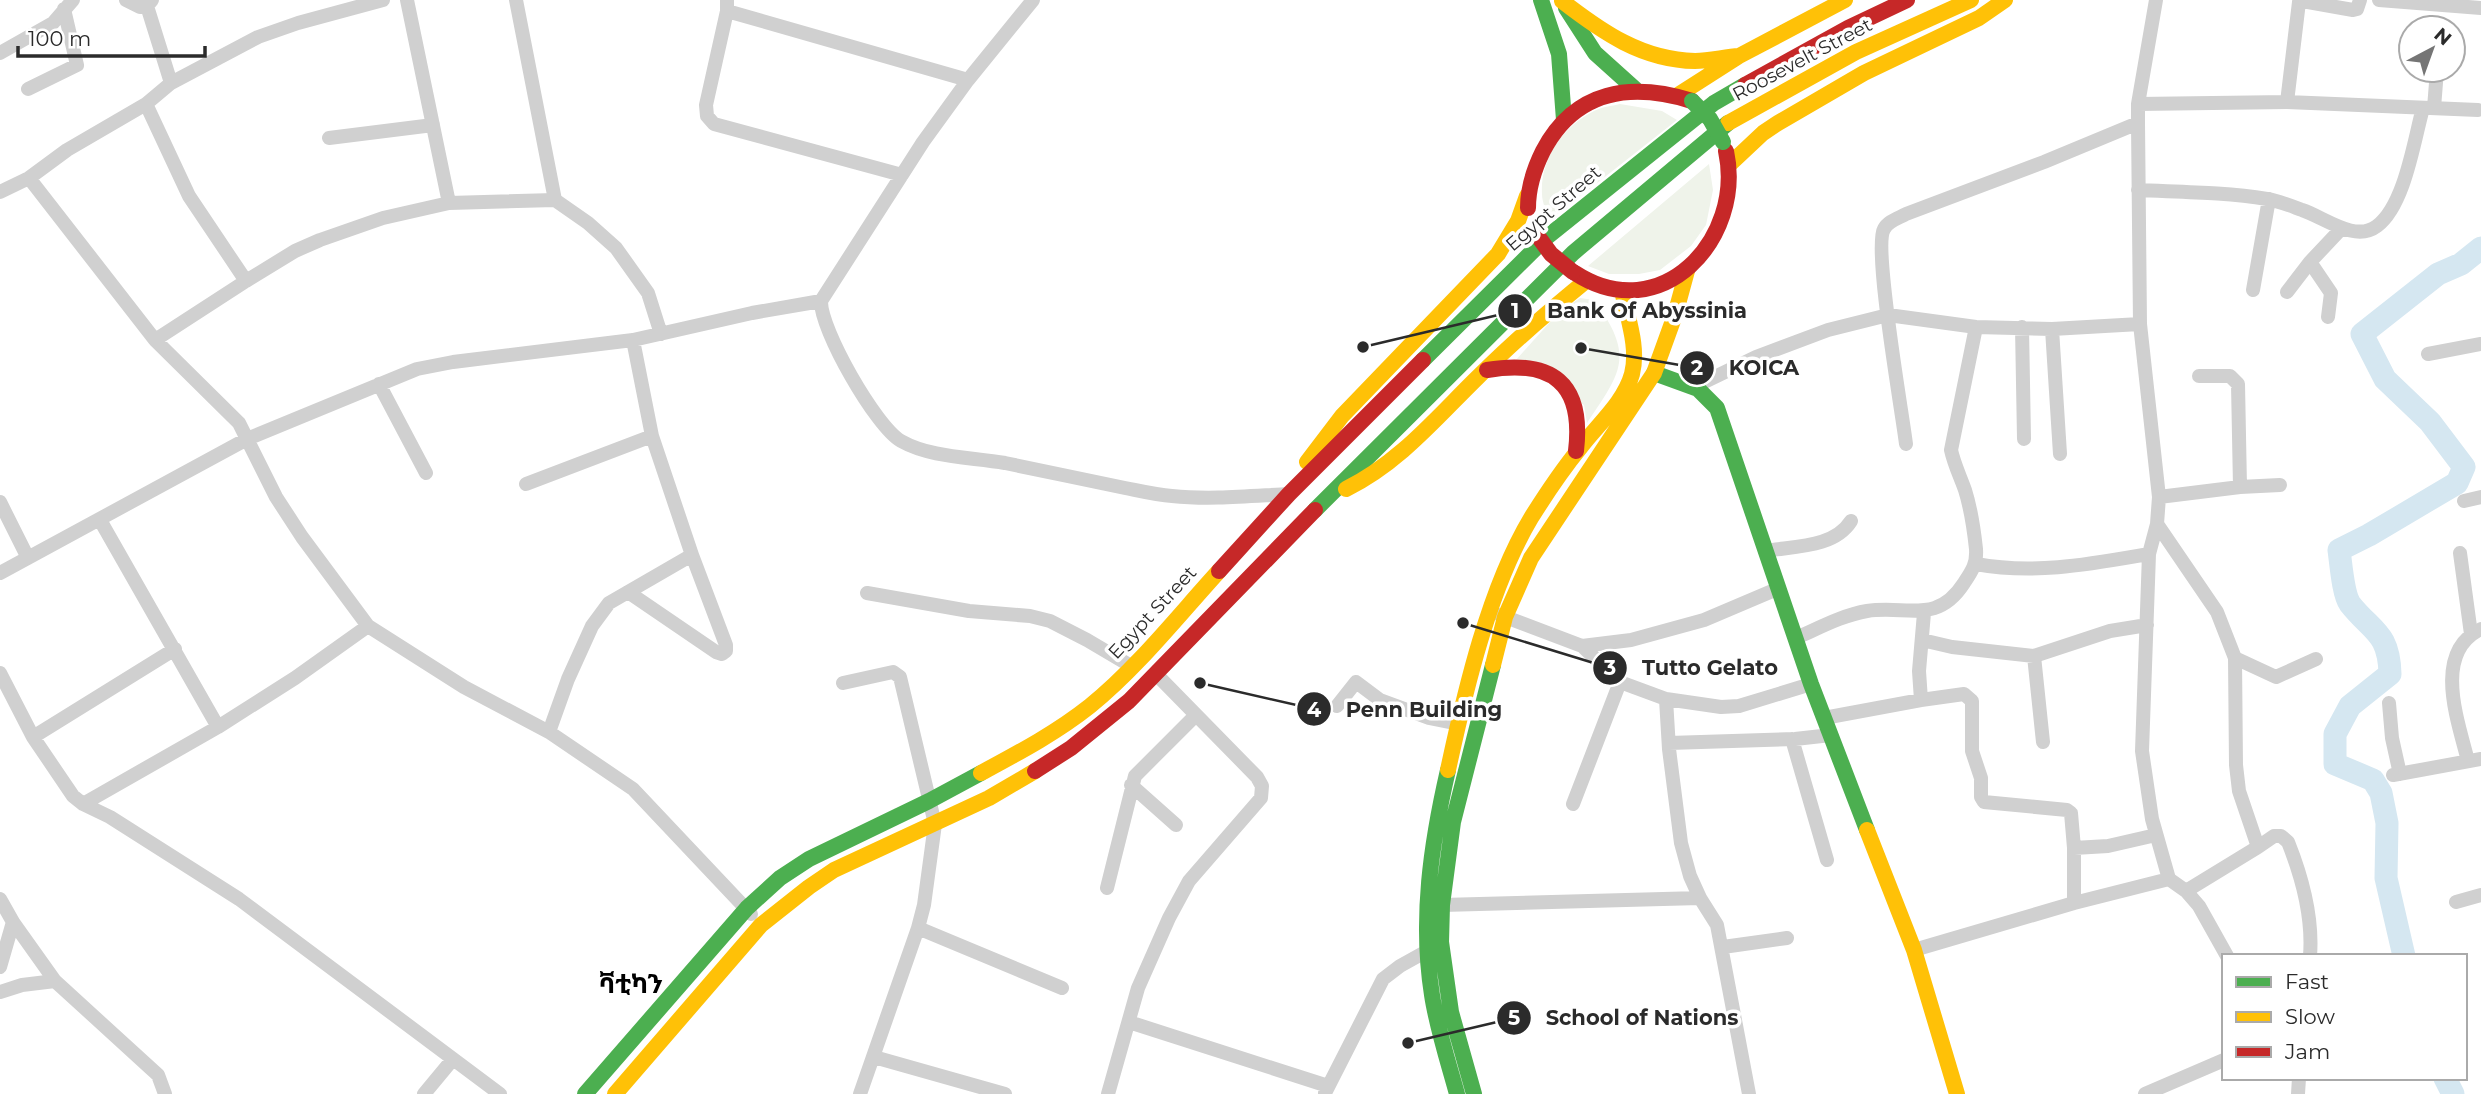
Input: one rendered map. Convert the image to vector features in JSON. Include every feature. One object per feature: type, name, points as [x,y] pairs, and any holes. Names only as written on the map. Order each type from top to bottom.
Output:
[{"type":"main road","points":[[1541,0],[1559,54],[1564,120]]},
{"type":"main road","points":[[1562,0],[1576,29],[1599,59],[1635,89]]},
{"type":"main road","points":[[1562,0],[1606,35],[1633,49],[1661,58],[1696,61],[1739,56]]},
{"type":"main road","points":[[1685,98],[1739,56],[1845,0]]},
{"type":"main road","name":"Roosevelt Street","points":[[1714,103],[1825,41],[1907,0]]},
{"type":"main road","name":"Roosevelt Street","points":[[1328,497],[1573,253],[1730,122],[1856,52],[1971,0]]},
{"type":"main road","points":[[1730,164],[1763,132],[1778,123],[1864,74],[1979,18],[2005,0]]},
{"type":"main road","points":[[1292,492],[1306,462],[1342,416],[1498,254],[1518,221],[1544,145],[1564,120],[1585,104],[1609,94],[1635,89],[1657,90],[1685,98],[1710,118],[1723,142],[1730,164],[1730,187],[1725,210],[1700,256],[1687,271],[1658,285],[1622,290],[1605,288],[1580,276],[1551,254],[1534,231],[1529,218],[1527,196]]},
{"type":"main road","name":"Egypt Street","points":[[585,1094],[747,908],[780,878],[809,859],[929,801],[1049,736],[1091,705],[1131,666],[1292,492],[1547,237],[1714,103]]},
{"type":"main road","points":[[1474,1094],[1451,1013],[1441,942],[1442,905],[1453,822],[1505,617],[1531,558],[1654,373],[1675,315],[1687,271]]},
{"type":"main road","points":[[615,1094],[761,925],[834,870],[989,798],[1071,748],[1129,701],[1328,497],[1357,484],[1417,441],[1465,390],[1552,308],[1580,276]]},
{"type":"main road","points":[[1457,1094],[1430,983],[1427,951],[1427,886],[1436,821],[1489,609],[1524,530],[1576,453],[1621,395],[1631,376],[1633,351],[1622,290]]},
{"type":"main road","points":[[1487,370],[1525,365],[1545,370],[1556,377],[1573,395],[1580,419],[1581,432],[1576,453]]},
{"type":"main road","points":[[1654,373],[1694,387],[1711,398],[1717,408],[1811,684],[1914,950],[1957,1094]]},
{"type":"main road","points":[[1436,821],[1453,822]]},
{"type":"street","points":[[126,0],[140,7],[150,3],[171,83]]},
{"type":"street","points":[[0,192],[29,178],[67,150],[146,104],[171,83],[258,37],[383,0]]},
{"type":"street","points":[[407,0],[449,203]]},
{"type":"street","points":[[516,0],[555,200]]},
{"type":"street","points":[[1033,0],[968,80],[923,142],[821,301],[824,323],[854,381],[886,428],[899,440],[919,449],[1171,496],[1235,497],[1292,492]]},
{"type":"street","points":[[2156,0],[2138,104],[2140,324],[2159,497],[2157,524],[2150,554],[2142,751],[2156,835],[2169,879],[2186,891],[2199,906],[2226,954]]},
{"type":"street","points":[[2287,102],[2299,2],[2353,10],[2357,9],[2360,0]]},
{"type":"street","points":[[2379,0],[2477,5]]},
{"type":"street","points":[[0,53],[53,23],[68,4]]},
{"type":"street","points":[[28,89],[78,65],[68,4]]},
{"type":"street","points":[[902,175],[714,124],[707,116],[706,106],[727,5],[968,80]]},
{"type":"street","points":[[2138,190],[2269,199],[2307,211],[2342,228],[2368,230],[2377,226],[2399,195],[2434,84]]},
{"type":"street","points":[[2138,104],[2287,102],[2478,110]]},
{"type":"street","points":[[146,104],[189,196],[246,281]]},
{"type":"street","points":[[1906,444],[1888,315],[1881,243],[1883,230],[1888,224],[1906,215],[2138,123]]},
{"type":"street","points":[[329,138],[433,125]]},
{"type":"street","points":[[29,178],[155,340],[239,423],[276,497],[369,626],[464,687],[549,732],[633,789],[761,925]]},
{"type":"street","points":[[2253,290],[2269,199]]},
{"type":"street","points":[[155,340],[295,251],[320,240],[383,218],[449,203],[555,200],[617,248],[648,293],[662,334]]},
{"type":"street","points":[[2287,292],[2310,262],[2342,228]]},
{"type":"street","points":[[2310,262],[2331,293],[2328,317]]},
{"type":"street","points":[[0,573],[247,439],[417,369],[453,362],[633,340],[752,313],[821,301]]},
{"type":"street","points":[[1694,387],[1756,357],[1828,330],[1888,315],[1976,327],[2052,329],[2140,324]]},
{"type":"street","points":[[1796,638],[1850,615],[1867,611],[1924,612],[1942,606],[1951,599],[1976,564],[1968,500],[1951,450],[1976,327]]},
{"type":"street","points":[[2022,327],[2024,439]]},
{"type":"street","points":[[2052,329],[2060,454]]},
{"type":"street","points":[[628,592],[716,652],[722,654],[726,651],[652,436],[633,340]]},
{"type":"street","points":[[2428,354],[2481,344]]},
{"type":"street","points":[[2199,376],[2230,376],[2238,384],[2240,486]]},
{"type":"street","points":[[379,384],[426,473]]},
{"type":"street","points":[[526,484],[652,436]]},
{"type":"street","points":[[2159,497],[2240,486],[2280,485]]},
{"type":"street","points":[[2464,500],[2481,497]]},
{"type":"street","points":[[0,502],[28,558]]},
{"type":"street","points":[[100,520],[218,727]]},
{"type":"street","points":[[1765,551],[1823,542],[1844,531],[1851,521]]},
{"type":"street","points":[[2157,524],[2217,611],[2235,658],[2236,765],[2239,791],[2258,848]]},
{"type":"street","points":[[1976,564],[2023,570],[2060,568],[2150,554]]},
{"type":"street","points":[[2389,703],[2396,775],[2474,760],[2458,723],[2451,675],[2459,648],[2476,631],[2460,554]]},
{"type":"street","points":[[549,732],[568,679],[592,626],[609,603],[692,555]]},
{"type":"street","points":[[1582,646],[1632,640],[1704,620],[1777,589]]},
{"type":"street","points":[[867,593],[957,609],[1030,616],[1050,621],[1131,666]]},
{"type":"street","points":[[1489,609],[1582,646],[1620,682],[1666,699],[1721,708],[1740,706],[1811,684]]},
{"type":"street","points":[[1921,700],[1919,671],[1924,612]]},
{"type":"street","points":[[1922,640],[1952,647],[2034,656],[2109,631],[2147,625]]},
{"type":"street","points":[[83,804],[218,727],[369,626]]},
{"type":"street","points":[[33,737],[175,649]]},
{"type":"street","points":[[2034,656],[2043,742]]},
{"type":"street","points":[[2235,658],[2276,677],[2316,659]]},
{"type":"street","points":[[843,683],[893,672],[900,677],[935,824],[924,905],[918,928],[860,1094]]},
{"type":"street","points":[[0,673],[33,737],[73,796],[239,899],[497,1093]]},
{"type":"street","points":[[1108,1094],[1138,988],[1169,918],[1189,881],[1261,798],[1262,786],[1257,777],[1156,674]]},
{"type":"street","points":[[1337,706],[1356,682],[1380,700],[1429,718],[1459,724]]},
{"type":"street","points":[[1573,804],[1620,682]]},
{"type":"street","points":[[1824,718],[1921,700],[1964,694],[1969,696],[1972,701],[1972,751],[1981,778],[1981,797],[1984,802],[2071,813],[2074,903]]},
{"type":"street","points":[[1666,699],[1681,843],[1690,876],[1717,925],[1723,947],[1749,1094]]},
{"type":"street","points":[[1107,888],[1135,776],[1195,716]]},
{"type":"street","points":[[1669,743],[1831,735]]},
{"type":"street","points":[[1791,739],[1827,860]]},
{"type":"street","points":[[1131,785],[1176,825]]},
{"type":"street","points":[[2074,848],[2125,843],[2156,835]]},
{"type":"street","points":[[2186,891],[2274,836],[2281,836],[2288,842],[2307,910],[2310,954]]},
{"type":"street","points":[[1914,950],[2074,903],[2169,879]]},
{"type":"street","points":[[2456,902],[2481,895]]},
{"type":"street","points":[[1442,905],[1700,898]]},
{"type":"street","points":[[0,899],[55,981],[158,1075],[165,1094]]},
{"type":"street","points":[[0,967],[13,922]]},
{"type":"street","points":[[918,928],[1062,988]]},
{"type":"street","points":[[1723,947],[1787,938]]},
{"type":"street","points":[[1129,1022],[1326,1090],[1383,979],[1427,951]]},
{"type":"street","points":[[0,992],[22,985],[55,981]]},
{"type":"street","points":[[874,1056],[1005,1094]]},
{"type":"street","points":[[424,1094],[453,1059]]},
{"type":"street","points":[[2145,1094],[2222,1061]]},
{"type":"shaded area","points":[[1620,104],[1662,111],[1677,120],[1549,221],[1542,197],[1542,181],[1549,156],[1563,135],[1583,117],[1600,108]]},
{"type":"shaded area","points":[[1709,164],[1713,190],[1706,225],[1691,246],[1660,270],[1639,274],[1609,274],[1588,266]]},
{"type":"shaded area","points":[[1580,298],[1594,300],[1607,319],[1619,350],[1619,363],[1609,390],[1587,423],[1584,405],[1515,361],[1559,312]]},
{"type":"waterway","points":[[2404,954],[2386,878],[2387,823],[2381,793],[2373,780],[2335,764],[2335,734],[2350,706],[2390,674],[2383,641],[2350,604],[2339,550],[2457,483],[2464,467],[2430,422],[2385,379],[2362,334],[2438,274],[2461,264],[2481,248]]},
{"type":"waterway","points":[[2446,1080],[2453,1094]]},
{"type":"traffic: fast","points":[[1541,0],[1559,54],[1564,120]]},
{"type":"traffic: fast","points":[[1566,8],[1595,53],[1635,89]]},
{"type":"traffic: fast","points":[[1423,360],[1547,237],[1714,103],[1745,85]]},
{"type":"traffic: fast","points":[[1692,101],[1710,119],[1723,142]]},
{"type":"traffic: fast","points":[[1315,510],[1573,253],[1728,123]]},
{"type":"traffic: fast","points":[[1654,373],[1698,389],[1717,408],[1811,684],[1867,830]]},
{"type":"traffic: fast","points":[[1474,1094],[1451,1012],[1441,942],[1442,905],[1453,822],[1493,665]]},
{"type":"traffic: fast","points":[[1448,770],[1432,854],[1427,938],[1434,1007],[1457,1094]]},
{"type":"traffic: fast","points":[[585,1094],[747,908],[780,878],[809,859],[981,773]]},
{"type":"traffic: slow","points":[[1678,95],[1739,56],[1845,0]]},
{"type":"traffic: slow","points":[[1728,123],[1856,52],[1971,0]]},
{"type":"traffic: slow","points":[[1730,164],[1763,133],[1778,123],[1864,73],[1979,18],[2005,0]]},
{"type":"traffic: slow","points":[[1562,1],[1608,33],[1657,56],[1695,61],[1739,56]]},
{"type":"traffic: slow","points":[[1307,462],[1342,416],[1498,254],[1518,221],[1527,196]]},
{"type":"traffic: slow","points":[[1493,665],[1505,617],[1531,558],[1654,373],[1675,315],[1687,271]]},
{"type":"traffic: slow","points":[[1346,489],[1400,453],[1504,352],[1587,280]]},
{"type":"traffic: slow","points":[[1448,770],[1480,641],[1516,546],[1561,473],[1617,404],[1632,374],[1632,332],[1622,290]]},
{"type":"traffic: slow","points":[[981,773],[1050,734],[1090,706],[1141,658],[1219,571]]},
{"type":"traffic: slow","points":[[615,1094],[761,925],[809,887],[834,870],[989,798],[1035,771]]},
{"type":"traffic: slow","points":[[1867,830],[1914,950],[1957,1094]]},
{"type":"traffic: jam","points":[[1745,85],[1848,28],[1907,0]]},
{"type":"traffic: jam","points":[[1528,208],[1532,179],[1543,151],[1556,131],[1571,115],[1588,103],[1626,92],[1647,92],[1692,101]]},
{"type":"traffic: jam","points":[[1575,273],[1607,287],[1638,290],[1666,282],[1690,266],[1709,243],[1723,215],[1728,184],[1726,151]]},
{"type":"traffic: jam","points":[[1534,231],[1551,254],[1573,272]]},
{"type":"traffic: jam","points":[[1219,571],[1289,494],[1423,360]]},
{"type":"traffic: jam","points":[[1487,370],[1529,368],[1546,373],[1559,381],[1575,408],[1576,451]]},
{"type":"traffic: jam","points":[[1035,771],[1071,748],[1129,701],[1315,510]]},
{"type":"place","name":"Bank Of Abyssinia","points":[[1363,347]]},
{"type":"place","name":"KOICA","points":[[1581,348]]},
{"type":"place","name":"Tutto Gelato","points":[[1463,623]]},
{"type":"place","name":"Penn Building","points":[[1200,683]]},
{"type":"place","name":"School of Nations","points":[[1408,1043]]},
{"type":"district","name":"ቫቲካን","points":[[631,984]]}]
